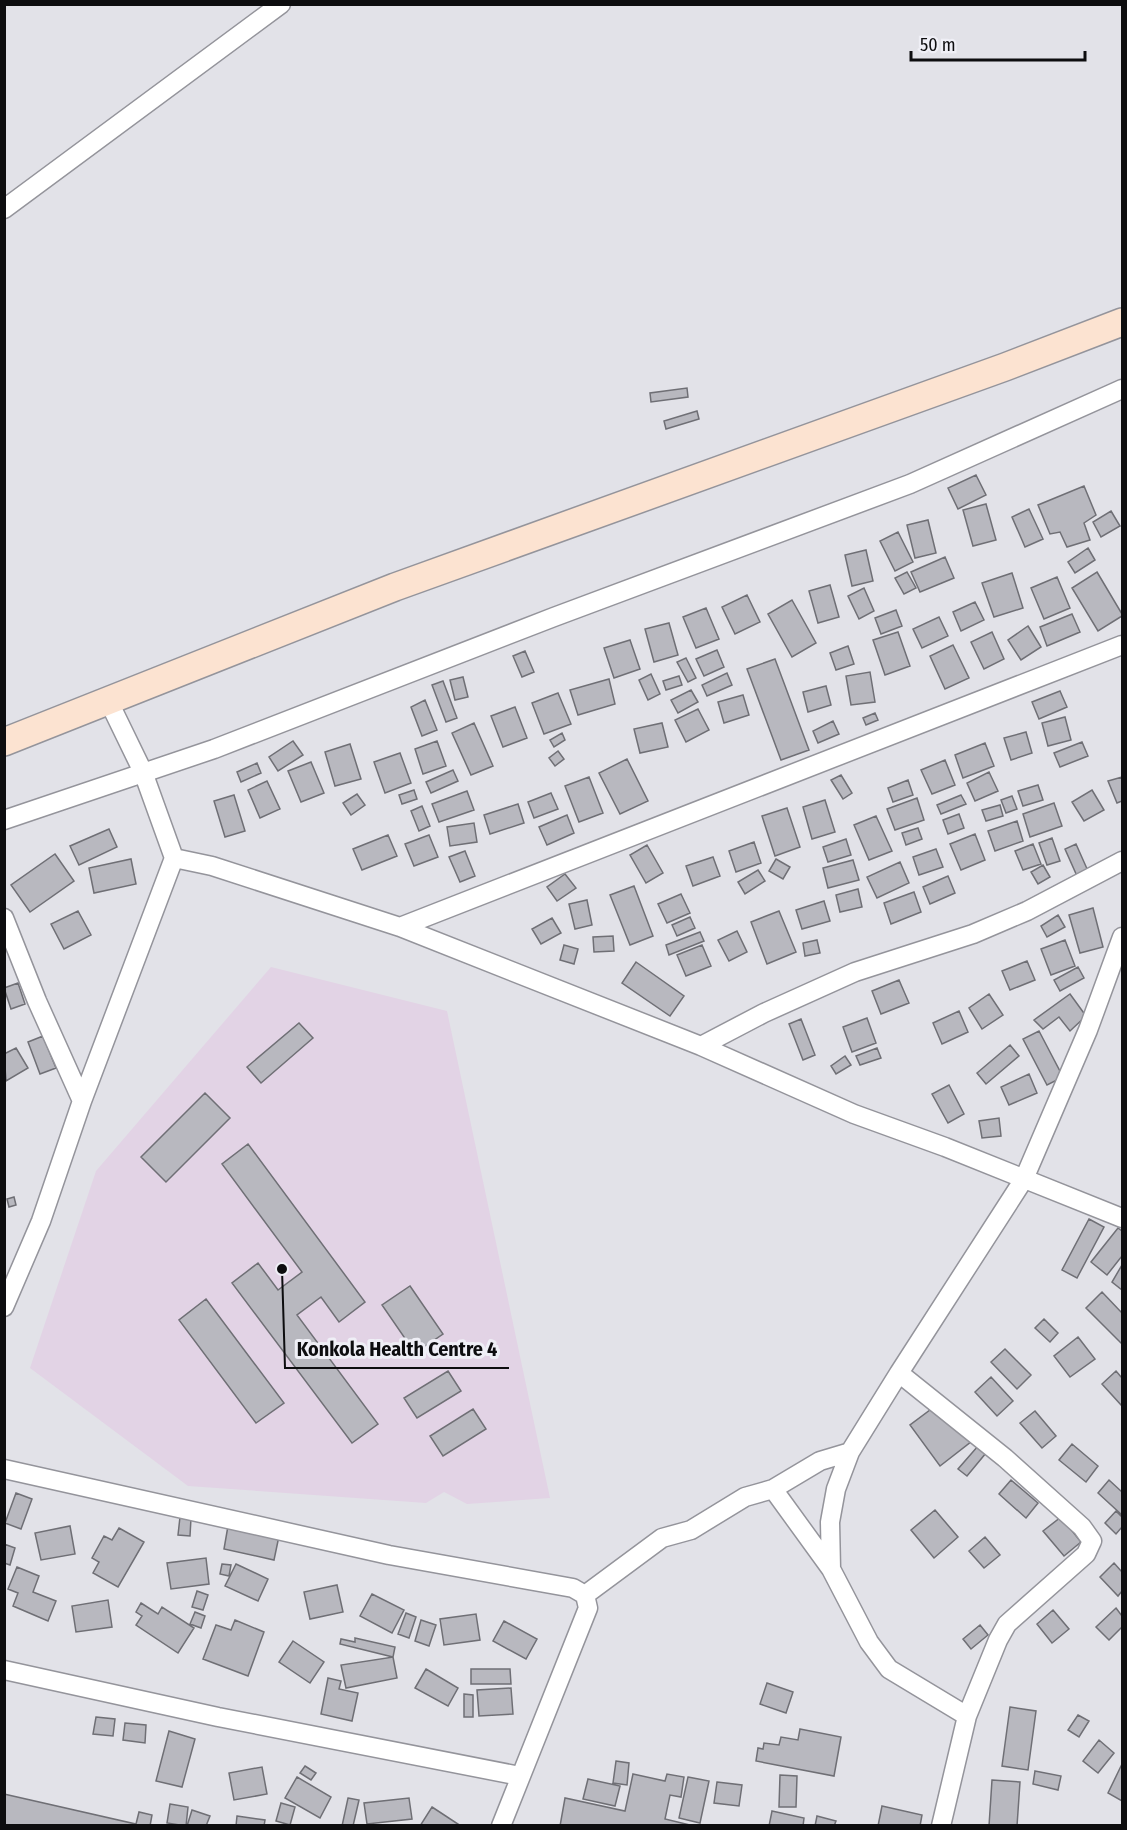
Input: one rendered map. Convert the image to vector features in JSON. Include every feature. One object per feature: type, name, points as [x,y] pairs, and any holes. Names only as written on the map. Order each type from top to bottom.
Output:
[{"type":"street","points":[[4,209],[281,4]]},
{"type":"street","points":[[4,742],[395,587],[1005,367],[1122,322]]},
{"type":"street","points":[[4,820],[214,749],[543,621],[910,484],[1122,389]]},
{"type":"street","points":[[400,927],[1122,645]]},
{"type":"street","points":[[6,1297],[41,1221],[82,1101],[174,858],[143,772],[109,702]]},
{"type":"street","points":[[174,858],[212,866],[400,927],[701,1046],[854,1113],[1122,1218]]},
{"type":"street","points":[[701,1046],[764,1013],[855,972],[973,934],[1027,911],[1122,861]]},
{"type":"street","points":[[4,918],[37,1001],[82,1101]]},
{"type":"street","points":[[831,1569],[830,1522],[836,1489],[850,1452],[1024,1179],[1088,1030],[1122,937]]},
{"type":"street","points":[[899,1373],[1005,1458],[1082,1527],[1092,1541],[1086,1554],[1007,1624],[998,1640],[967,1716],[941,1826]]},
{"type":"street","points":[[585,1595],[662,1538],[691,1530],[745,1497],[773,1489],[820,1461],[850,1452]]},
{"type":"street","points":[[4,1469],[389,1555],[573,1588],[585,1595],[588,1608],[501,1826]]},
{"type":"street","points":[[773,1489],[831,1569],[869,1642],[889,1669],[967,1716]]},
{"type":"street","points":[[4,1670],[218,1717],[520,1776]]},
{"type":"shaded area","points":[[271,967],[447,1011],[550,1498],[467,1504],[444,1492],[426,1503],[188,1486],[30,1368],[96,1171]]},
{"type":"building","points":[[687,388],[688,397],[651,402],[650,393]]},
{"type":"building","points":[[697,411],[699,419],[666,429],[664,421]]},
{"type":"building","points":[[976,475],[986,495],[958,509],[948,488]]},
{"type":"building","points":[[1084,486],[1096,515],[1084,523],[1090,540],[1067,547],[1060,532],[1050,534],[1038,505]]},
{"type":"building","points":[[986,504],[996,540],[973,546],[963,510]]},
{"type":"building","points":[[1029,509],[1043,539],[1025,547],[1012,517]]},
{"type":"building","points":[[1111,511],[1120,526],[1101,537],[1093,522]]},
{"type":"building","points":[[928,520],[936,553],[915,558],[907,525]]},
{"type":"building","points":[[898,532],[913,562],[895,571],[880,541]]},
{"type":"building","points":[[1088,548],[1095,560],[1075,573],[1068,562]]},
{"type":"building","points":[[866,550],[873,581],[852,586],[845,555]]},
{"type":"building","points":[[945,557],[954,578],[920,592],[911,572]]},
{"type":"building","points":[[907,572],[916,588],[904,594],[895,578]]},
{"type":"building","points":[[1097,572],[1122,614],[1098,631],[1072,588]]},
{"type":"building","points":[[1012,573],[1023,608],[994,617],[982,583]]},
{"type":"building","points":[[1057,577],[1070,608],[1044,619],[1031,588]]},
{"type":"building","points":[[830,585],[839,617],[818,623],[809,591]]},
{"type":"building","points":[[864,588],[874,611],[859,619],[848,596]]},
{"type":"building","points":[[747,595],[760,622],[735,634],[722,607]]},
{"type":"building","points":[[792,600],[816,643],[792,657],[768,614]]},
{"type":"building","points":[[975,602],[984,620],[961,631],[953,612]]},
{"type":"building","points":[[706,608],[719,639],[696,648],[683,617]]},
{"type":"building","points":[[896,610],[902,626],[881,634],[875,618]]},
{"type":"building","points":[[1072,614],[1080,632],[1047,646],[1040,627]]},
{"type":"building","points":[[939,617],[948,636],[922,648],[913,629]]},
{"type":"building","points":[[669,623],[678,655],[654,662],[645,629]]},
{"type":"building","points":[[1028,626],[1041,647],[1021,660],[1008,640]]},
{"type":"building","points":[[898,632],[910,666],[885,675],[873,640]]},
{"type":"building","points":[[992,632],[1004,659],[984,669],[971,642]]},
{"type":"building","points":[[630,640],[640,669],[614,678],[604,648]]},
{"type":"building","points":[[953,645],[969,678],[945,689],[930,656]]},
{"type":"building","points":[[848,646],[854,664],[836,670],[830,653]]},
{"type":"building","points":[[717,650],[724,667],[704,676],[696,659]]},
{"type":"building","points":[[525,651],[534,672],[522,677],[513,656]]},
{"type":"building","points":[[686,658],[696,678],[688,682],[677,662]]},
{"type":"building","points":[[775,659],[809,750],[781,760],[747,669]]},
{"type":"building","points":[[870,672],[875,702],[851,705],[846,676]]},
{"type":"building","points":[[727,673],[732,685],[707,696],[702,685]]},
{"type":"building","points":[[651,674],[660,694],[648,700],[639,680]]},
{"type":"building","points":[[679,676],[682,685],[666,690],[663,681]]},
{"type":"building","points":[[463,677],[468,697],[455,700],[450,680]]},
{"type":"building","points":[[609,679],[615,704],[578,715],[570,690]]},
{"type":"building","points":[[443,681],[457,718],[446,722],[432,685]]},
{"type":"building","points":[[826,686],[831,705],[808,712],[803,692]]},
{"type":"building","points":[[691,690],[698,702],[678,713],[671,700]]},
{"type":"building","points":[[1060,691],[1067,707],[1039,719],[1032,702]]},
{"type":"building","points":[[558,693],[571,724],[544,734],[532,703]]},
{"type":"building","points":[[743,695],[749,715],[724,723],[718,702]]},
{"type":"building","points":[[425,700],[437,730],[422,736],[411,707]]},
{"type":"building","points":[[515,707],[527,738],[503,747],[491,716]]},
{"type":"building","points":[[698,709],[709,730],[686,742],[675,720]]},
{"type":"building","points":[[875,713],[878,720],[866,725],[863,718]]},
{"type":"building","points":[[1065,717],[1071,740],[1048,746],[1042,723]]},
{"type":"building","points":[[833,721],[839,734],[818,743],[813,731]]},
{"type":"building","points":[[474,723],[493,766],[471,775],[452,733]]},
{"type":"building","points":[[662,723],[668,747],[640,753],[634,729]]},
{"type":"building","points":[[1026,732],[1032,753],[1011,760],[1004,738]]},
{"type":"building","points":[[562,733],[565,740],[554,747],[550,740]]},
{"type":"building","points":[[293,741],[303,755],[278,771],[269,757]]},
{"type":"building","points":[[437,741],[446,766],[423,774],[415,749]]},
{"type":"building","points":[[1082,742],[1088,756],[1060,767],[1054,753]]},
{"type":"building","points":[[985,743],[994,766],[963,778],[955,755]]},
{"type":"building","points":[[350,744],[361,779],[335,786],[325,752]]},
{"type":"building","points":[[558,751],[564,759],[555,766],[549,758]]},
{"type":"building","points":[[400,753],[411,783],[385,793],[374,762]]},
{"type":"building","points":[[627,759],[648,801],[620,814],[599,773]]},
{"type":"building","points":[[945,760],[955,785],[932,794],[921,770]]},
{"type":"building","points":[[311,762],[324,793],[301,802],[288,771]]},
{"type":"building","points":[[257,763],[261,773],[241,782],[237,772]]},
{"type":"building","points":[[453,770],[458,781],[431,793],[426,782]]},
{"type":"building","points":[[989,772],[998,791],[975,801],[967,783]]},
{"type":"building","points":[[841,775],[852,793],[843,799],[831,780]]},
{"type":"building","points":[[589,777],[603,813],[579,822],[565,786]]},
{"type":"building","points":[[1122,777],[1122,801],[1117,803],[1108,781]]},
{"type":"building","points":[[908,780],[913,795],[893,802],[888,788]]},
{"type":"building","points":[[267,781],[280,809],[260,818],[248,790]]},
{"type":"building","points":[[1038,785],[1043,800],[1023,806],[1018,791]]},
{"type":"building","points":[[414,790],[417,799],[402,804],[399,795]]},
{"type":"building","points":[[1092,790],[1104,810],[1084,821],[1072,802]]},
{"type":"building","points":[[467,791],[474,810],[439,822],[432,804]]},
{"type":"building","points":[[551,793],[558,809],[534,818],[528,802]]},
{"type":"building","points":[[357,794],[365,805],[351,815],[343,803]]},
{"type":"building","points":[[234,795],[245,831],[225,837],[214,801]]},
{"type":"building","points":[[961,795],[966,804],[941,814],[937,805]]},
{"type":"building","points":[[1012,796],[1017,809],[1006,813],[1001,800]]},
{"type":"building","points":[[917,798],[924,820],[895,830],[887,809]]},
{"type":"building","points":[[825,800],[835,832],[812,839],[803,807]]},
{"type":"building","points":[[1054,803],[1062,826],[1030,837],[1023,814]]},
{"type":"building","points":[[518,804],[524,823],[490,834],[484,815]]},
{"type":"building","points":[[1000,805],[1003,816],[986,821],[982,810]]},
{"type":"building","points":[[422,806],[430,826],[419,831],[411,811]]},
{"type":"building","points":[[787,808],[800,847],[775,856],[762,816]]},
{"type":"building","points":[[959,814],[964,828],[948,834],[943,820]]},
{"type":"building","points":[[567,815],[574,833],[547,845],[539,827]]},
{"type":"building","points":[[876,816],[892,851],[869,860],[854,825]]},
{"type":"building","points":[[1017,821],[1023,841],[995,851],[988,831]]},
{"type":"building","points":[[474,823],[477,842],[450,846],[447,827]]},
{"type":"building","points":[[918,828],[922,839],[906,845],[902,833]]},
{"type":"building","points":[[109,829],[117,847],[79,865],[70,846]]},
{"type":"building","points":[[975,834],[985,860],[961,870],[950,844]]},
{"type":"building","points":[[388,835],[397,856],[362,870],[353,849]]},
{"type":"building","points":[[429,835],[438,857],[414,866],[405,844]]},
{"type":"building","points":[[1052,838],[1060,861],[1047,865],[1039,843]]},
{"type":"building","points":[[846,839],[851,855],[828,862],[823,847]]},
{"type":"building","points":[[754,842],[761,863],[736,872],[729,851]]},
{"type":"building","points":[[1033,844],[1041,864],[1023,870],[1015,851]]},
{"type":"building","points":[[1076,844],[1088,871],[1077,876],[1065,849]]},
{"type":"building","points":[[647,845],[663,873],[646,883],[630,855]]},
{"type":"building","points":[[936,849],[943,867],[919,875],[913,857]]},
{"type":"building","points":[[465,851],[475,876],[460,882],[449,857]]},
{"type":"building","points":[[55,854],[74,881],[30,912],[11,885]]},
{"type":"building","points":[[713,857],[720,876],[693,886],[686,866]]},
{"type":"building","points":[[131,859],[136,884],[94,893],[89,868]]},
{"type":"building","points":[[776,859],[790,867],[783,879],[769,871]]},
{"type":"building","points":[[853,860],[859,880],[828,888],[823,868]]},
{"type":"building","points":[[900,862],[909,883],[877,898],[867,877]]},
{"type":"building","points":[[1043,865],[1050,877],[1038,884],[1031,872]]},
{"type":"building","points":[[758,870],[765,881],[745,894],[738,882]]},
{"type":"building","points":[[565,874],[576,888],[557,901],[547,887]]},
{"type":"building","points":[[948,876],[955,893],[930,904],[923,887]]},
{"type":"building","points":[[634,886],[653,936],[630,945],[610,895]]},
{"type":"building","points":[[858,889],[862,907],[840,912],[836,895]]},
{"type":"building","points":[[914,892],[921,912],[891,924],[884,903]]},
{"type":"building","points":[[681,894],[690,913],[667,923],[658,904]]},
{"type":"building","points":[[587,900],[592,925],[575,929],[569,904]]},
{"type":"building","points":[[824,901],[830,921],[802,929],[796,910]]},
{"type":"building","points":[[1093,908],[1103,947],[1080,953],[1069,915]]},
{"type":"building","points":[[78,911],[91,935],[64,949],[51,924]]},
{"type":"building","points":[[779,911],[796,952],[767,964],[751,922]]},
{"type":"building","points":[[1058,915],[1065,927],[1047,937],[1041,926]]},
{"type":"building","points":[[690,917],[695,928],[677,936],[672,925]]},
{"type":"building","points":[[552,918],[561,933],[541,944],[532,929]]},
{"type":"building","points":[[737,931],[747,952],[729,961],[718,940]]},
{"type":"building","points":[[700,932],[704,941],[669,955],[666,945]]},
{"type":"building","points":[[613,936],[614,951],[594,952],[593,937]]},
{"type":"building","points":[[817,940],[820,953],[805,956],[803,943]]},
{"type":"building","points":[[1065,940],[1075,966],[1051,975],[1041,949]]},
{"type":"building","points":[[564,945],[578,949],[574,964],[560,960]]},
{"type":"building","points":[[702,945],[711,966],[686,976],[677,955]]},
{"type":"building","points":[[1027,961],[1035,980],[1010,990],[1002,971]]},
{"type":"building","points":[[636,962],[684,996],[670,1016],[622,983]]},
{"type":"building","points":[[1078,967],[1084,978],[1060,991],[1054,980]]},
{"type":"building","points":[[899,980],[909,1003],[881,1014],[872,991]]},
{"type":"building","points":[[18,983],[25,1004],[11,1009],[4,988]]},
{"type":"building","points":[[989,994],[1003,1015],[982,1029],[969,1008]]},
{"type":"building","points":[[1070,994],[1086,1016],[1070,1031],[1059,1017],[1043,1029],[1034,1020]]},
{"type":"building","points":[[959,1011],[968,1032],[942,1044],[933,1023]]},
{"type":"building","points":[[867,1018],[876,1043],[852,1052],[843,1027]]},
{"type":"building","points":[[801,1019],[815,1055],[803,1060],[789,1024]]},
{"type":"building","points":[[299,1023],[313,1038],[261,1083],[247,1067]]},
{"type":"building","points":[[1039,1031],[1063,1077],[1047,1085],[1023,1039]]},
{"type":"building","points":[[43,1036],[56,1068],[40,1074],[28,1042]]},
{"type":"building","points":[[1010,1045],[1019,1056],[986,1084],[977,1073]]},
{"type":"building","points":[[16,1048],[28,1068],[6,1081],[4,1054]]},
{"type":"building","points":[[877,1048],[881,1058],[860,1065],[856,1056]]},
{"type":"building","points":[[845,1056],[851,1065],[836,1074],[831,1066]]},
{"type":"building","points":[[1029,1074],[1037,1093],[1009,1105],[1001,1087]]},
{"type":"building","points":[[949,1085],[964,1114],[948,1123],[932,1094]]},
{"type":"building","points":[[205,1093],[230,1118],[166,1182],[141,1157]]},
{"type":"building","points":[[999,1118],[1001,1136],[982,1138],[979,1121]]},
{"type":"building","points":[[248,1144],[365,1302],[339,1322],[321,1297],[297,1315],[378,1424],[352,1443],[232,1283],[258,1263],[278,1290],[302,1272],[222,1164]]},
{"type":"building","points":[[14,1197],[16,1205],[9,1207],[7,1199]]},
{"type":"building","points":[[1089,1219],[1104,1227],[1077,1278],[1062,1270]]},
{"type":"building","points":[[1118,1228],[1122,1231],[1122,1256],[1107,1275],[1091,1262]]},
{"type":"building","points":[[1122,1265],[1122,1290],[1112,1282]]},
{"type":"building","points":[[410,1286],[443,1334],[415,1353],[382,1305]]},
{"type":"building","points":[[1102,1292],[1122,1313],[1122,1344],[1086,1308]]},
{"type":"building","points":[[206,1299],[284,1403],[256,1423],[179,1320]]},
{"type":"building","points":[[1044,1319],[1058,1333],[1050,1342],[1035,1328]]},
{"type":"building","points":[[1078,1337],[1095,1359],[1070,1377],[1054,1356]]},
{"type":"building","points":[[1005,1349],[1031,1375],[1017,1389],[991,1362]]},
{"type":"building","points":[[448,1371],[461,1391],[417,1418],[404,1398]]},
{"type":"building","points":[[1116,1371],[1122,1378],[1122,1406],[1102,1384]]},
{"type":"building","points":[[991,1377],[1013,1401],[997,1416],[975,1392]]},
{"type":"building","points":[[942,1401],[972,1441],[940,1466],[910,1425]]},
{"type":"building","points":[[473,1409],[486,1429],[443,1456],[430,1436]]},
{"type":"building","points":[[1035,1411],[1056,1436],[1042,1448],[1020,1423]]},
{"type":"building","points":[[1072,1444],[1098,1466],[1086,1482],[1059,1460]]},
{"type":"building","points":[[978,1446],[986,1453],[967,1476],[958,1469]]},
{"type":"building","points":[[1011,1480],[1038,1503],[1026,1518],[999,1494]]},
{"type":"building","points":[[1109,1480],[1122,1492],[1122,1515],[1098,1493]]},
{"type":"building","points":[[16,1493],[32,1499],[21,1529],[5,1523]]},
{"type":"building","points":[[935,1510],[958,1537],[934,1558],[911,1530]]},
{"type":"building","points":[[1116,1511],[1122,1517],[1122,1527],[1116,1534],[1105,1523]]},
{"type":"building","points":[[180,1517],[191,1518],[190,1536],[178,1535]]},
{"type":"building","points":[[1061,1517],[1081,1542],[1064,1556],[1043,1531]]},
{"type":"building","points":[[70,1526],[75,1554],[41,1560],[35,1533]]},
{"type":"building","points":[[228,1526],[279,1536],[274,1560],[224,1549]]},
{"type":"building","points":[[119,1528],[144,1542],[118,1587],[93,1573],[99,1562],[92,1558],[104,1536],[112,1540]]},
{"type":"building","points":[[985,1537],[1000,1555],[984,1568],[969,1551]]},
{"type":"building","points":[[4,1544],[15,1548],[10,1565],[4,1563]]},
{"type":"building","points":[[206,1558],[209,1584],[171,1589],[167,1563]]},
{"type":"building","points":[[1114,1563],[1122,1572],[1122,1591],[1118,1596],[1100,1577]]},
{"type":"building","points":[[222,1564],[231,1565],[229,1576],[220,1574]]},
{"type":"building","points":[[236,1564],[268,1579],[258,1601],[225,1586]]},
{"type":"building","points":[[17,1567],[39,1576],[33,1592],[56,1601],[48,1621],[13,1606],[18,1593],[8,1589]]},
{"type":"building","points":[[337,1585],[343,1612],[310,1619],[304,1592]]},
{"type":"building","points":[[197,1591],[208,1595],[203,1610],[192,1607]]},
{"type":"building","points":[[372,1594],[404,1610],[392,1633],[360,1616]]},
{"type":"building","points":[[108,1600],[112,1627],[76,1632],[72,1606]]},
{"type":"building","points":[[141,1603],[158,1614],[162,1607],[194,1628],[178,1653],[136,1625],[142,1616],[136,1612]]},
{"type":"building","points":[[1116,1608],[1122,1616],[1122,1627],[1109,1640],[1096,1627]]},
{"type":"building","points":[[1053,1610],[1069,1629],[1052,1643],[1037,1624]]},
{"type":"building","points":[[195,1612],[205,1616],[201,1628],[190,1624]]},
{"type":"building","points":[[406,1613],[416,1617],[409,1638],[398,1634]]},
{"type":"building","points":[[476,1614],[480,1640],[444,1645],[440,1619]]},
{"type":"building","points":[[235,1620],[264,1632],[248,1676],[203,1659],[216,1625],[231,1630]]},
{"type":"building","points":[[421,1620],[436,1625],[429,1646],[415,1641]]},
{"type":"building","points":[[504,1621],[537,1639],[526,1659],[493,1641]]},
{"type":"building","points":[[980,1625],[988,1635],[971,1649],[963,1639]]},
{"type":"building","points":[[355,1638],[395,1647],[393,1657],[340,1644],[341,1639],[355,1642]]},
{"type":"building","points":[[293,1641],[324,1662],[310,1683],[279,1662]]},
{"type":"building","points":[[393,1657],[397,1678],[346,1688],[341,1665]]},
{"type":"building","points":[[426,1669],[458,1688],[448,1706],[415,1688]]},
{"type":"building","points":[[471,1669],[510,1669],[511,1684],[471,1684]]},
{"type":"building","points":[[328,1678],[341,1681],[339,1689],[358,1693],[352,1721],[321,1714]]},
{"type":"building","points":[[767,1683],[793,1692],[786,1713],[760,1704]]},
{"type":"building","points":[[511,1688],[513,1714],[479,1716],[477,1690]]},
{"type":"building","points":[[464,1694],[473,1695],[473,1717],[464,1717]]},
{"type":"building","points":[[1010,1707],[1036,1711],[1028,1770],[1002,1766]]},
{"type":"building","points":[[1078,1715],[1089,1721],[1079,1737],[1068,1730]]},
{"type":"building","points":[[96,1717],[115,1719],[113,1736],[93,1734]]},
{"type":"building","points":[[125,1723],[146,1725],[145,1743],[123,1740]]},
{"type":"building","points":[[800,1729],[841,1737],[834,1776],[756,1761],[758,1748],[763,1749],[764,1743],[779,1745],[781,1737],[798,1740]]},
{"type":"building","points":[[169,1731],[195,1739],[182,1787],[156,1781]]},
{"type":"building","points":[[1099,1740],[1114,1753],[1098,1773],[1083,1761]]},
{"type":"building","points":[[616,1761],[629,1763],[627,1785],[613,1783]]},
{"type":"building","points":[[1122,1764],[1122,1801],[1108,1793]]},
{"type":"building","points":[[305,1766],[316,1773],[311,1780],[300,1773]]},
{"type":"building","points":[[262,1767],[267,1794],[234,1800],[229,1773]]},
{"type":"building","points":[[1035,1771],[1061,1776],[1058,1790],[1033,1784]]},
{"type":"building","points":[[633,1774],[665,1781],[667,1774],[684,1777],[681,1797],[670,1795],[665,1819],[694,1826],[560,1826],[565,1798],[625,1811]]},
{"type":"building","points":[[780,1775],[797,1776],[796,1807],[779,1807]]},
{"type":"building","points":[[297,1777],[331,1797],[320,1818],[285,1798]]},
{"type":"building","points":[[688,1777],[709,1781],[700,1823],[679,1818]]},
{"type":"building","points":[[588,1779],[620,1786],[615,1806],[583,1799]]},
{"type":"building","points":[[992,1780],[1020,1782],[1017,1826],[989,1826]]},
{"type":"building","points":[[717,1782],[742,1785],[739,1806],[714,1803]]},
{"type":"building","points":[[4,1794],[136,1824],[139,1812],[152,1815],[150,1826],[4,1826]]},
{"type":"building","points":[[348,1798],[359,1800],[353,1826],[342,1826]]},
{"type":"building","points":[[409,1798],[412,1819],[367,1824],[364,1803]]},
{"type":"building","points":[[281,1803],[295,1807],[290,1825],[276,1821]]},
{"type":"building","points":[[170,1804],[188,1807],[186,1826],[167,1823]]},
{"type":"building","points":[[882,1806],[922,1815],[920,1826],[878,1826]]},
{"type":"building","points":[[432,1807],[461,1826],[420,1826]]},
{"type":"building","points":[[192,1810],[210,1816],[206,1826],[187,1826]]},
{"type":"building","points":[[772,1811],[804,1818],[803,1826],[769,1826]]},
{"type":"building","points":[[237,1816],[265,1820],[264,1826],[236,1826]]},
{"type":"building","points":[[817,1816],[836,1821],[834,1826],[815,1826]]},
{"type":"place","name":"Konkola Health Centre 4","points":[[282,1269]]}]
